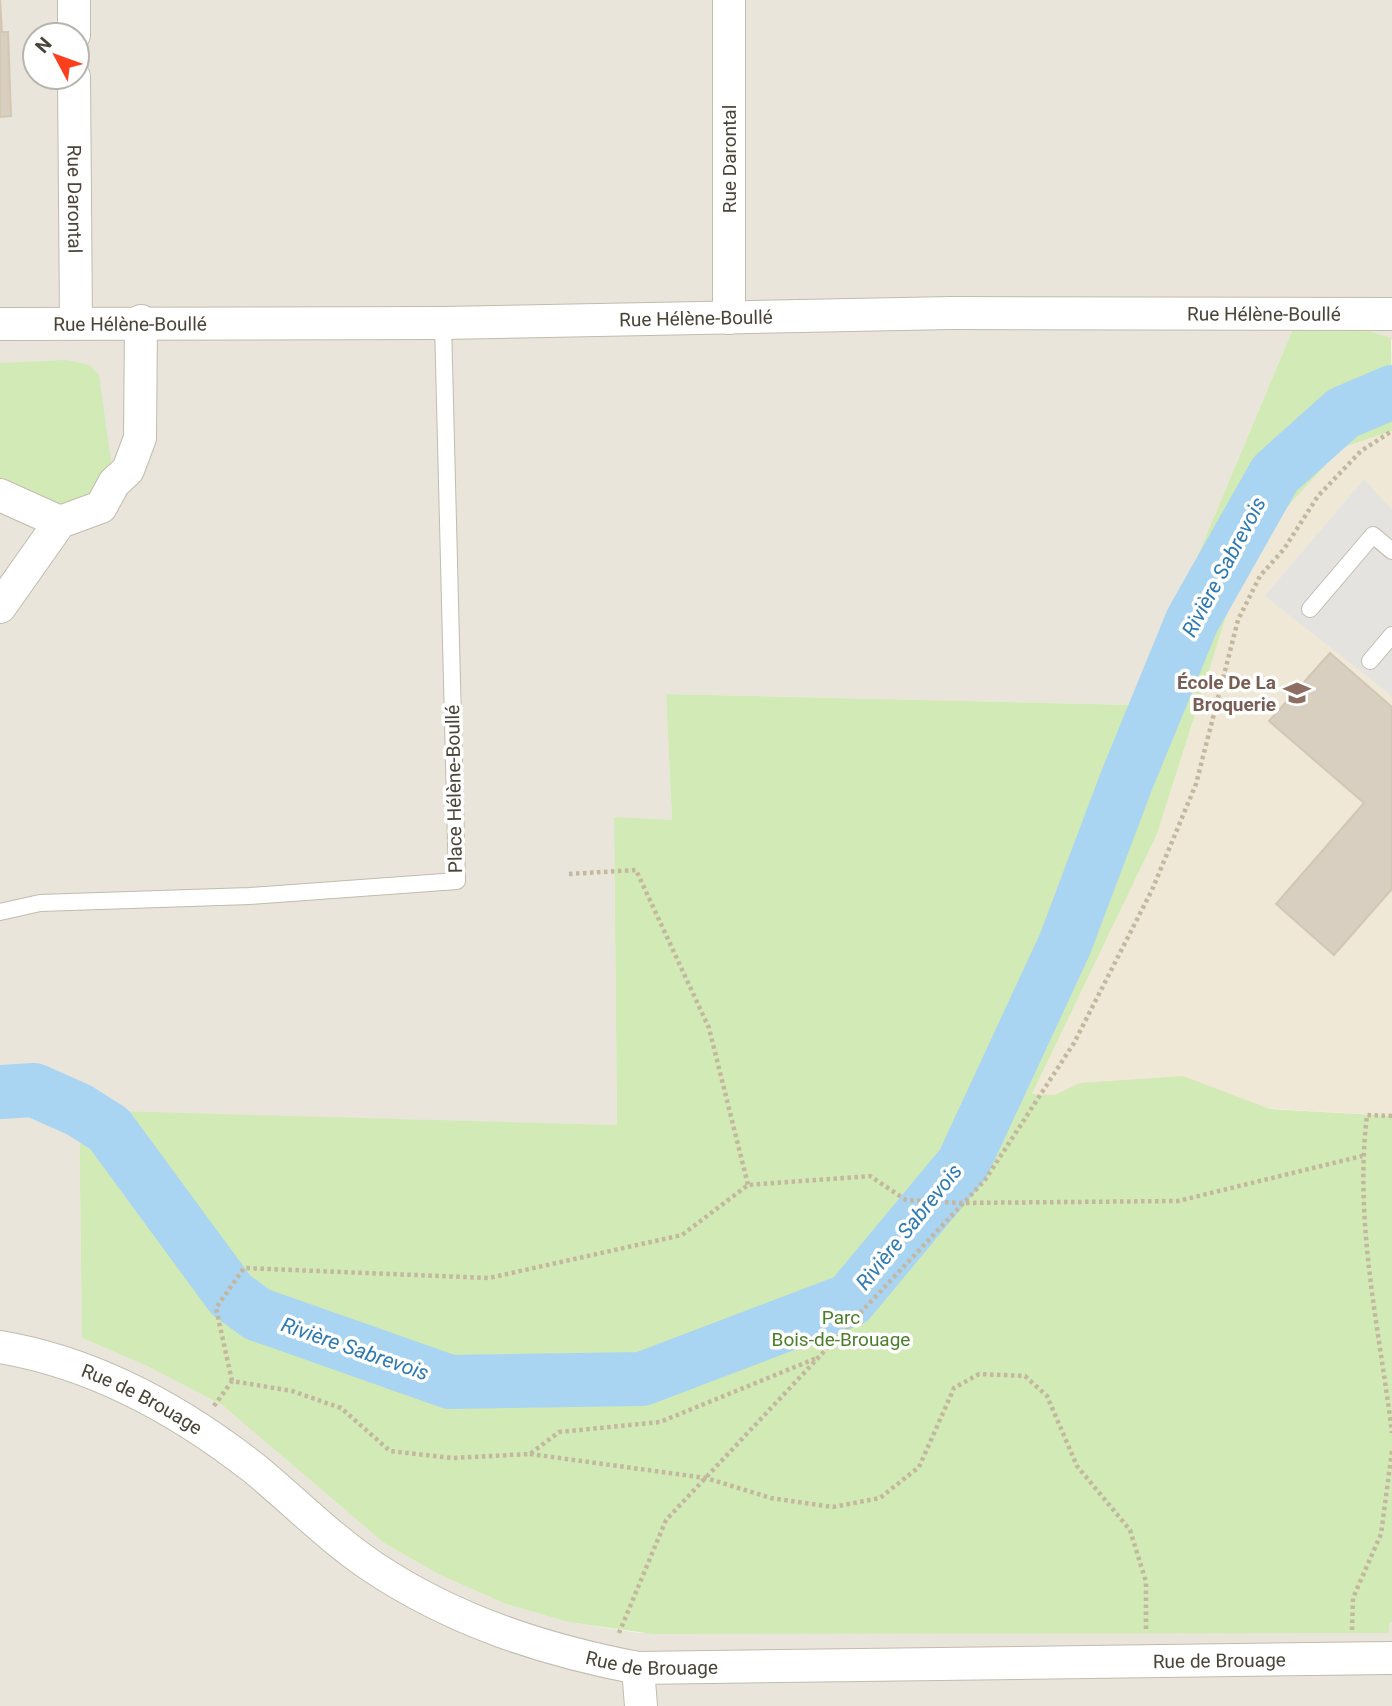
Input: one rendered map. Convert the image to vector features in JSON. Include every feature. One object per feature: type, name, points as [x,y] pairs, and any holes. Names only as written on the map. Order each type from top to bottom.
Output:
[{"type":"street","points":[[74,0],[74,21]]},
{"type":"street","name":"Rue Darontal","points":[[729,0],[729,318]]},
{"type":"street","name":"Rue Darontal","points":[[74,91],[76,322]]},
{"type":"street","name":"Rue Hélène-Boullé","points":[[0,324],[141,321],[443,323],[952,313],[1392,314]]},
{"type":"street","points":[[0,607],[60,522],[101,507],[114,482],[128,470],[140,438],[141,321]]},
{"type":"street","points":[[0,495],[60,522]]},
{"type":"street","name":"Rue de Brouage","points":[[0,1347],[32,1352],[94,1373],[199,1427],[257,1471],[325,1533],[374,1568],[428,1600],[483,1627],[607,1662],[638,1668],[1392,1658]]},
{"type":"street","points":[[638,1668],[641,1706]]},
{"type":"lane","name":"Place Hélène-Boullé","points":[[0,912],[40,903],[250,896],[457,881],[443,323]]},
{"type":"lane","points":[[1310,609],[1373,535],[1392,551]]},
{"type":"lane","points":[[1370,661],[1392,635]]},
{"type":"path","points":[[607,1662],[666,1520],[985,1180],[1074,1043],[1152,890],[1196,784],[1238,620],[1260,576],[1284,550],[1318,496],[1361,451],[1392,431]]},
{"type":"path","points":[[569,874],[636,870],[709,1028],[748,1185]]},
{"type":"path","points":[[1392,1116],[1367,1115],[1362,1156],[1365,1250],[1377,1316],[1392,1433]]},
{"type":"path","points":[[199,1427],[232,1381],[216,1308],[244,1268],[489,1278],[682,1235],[748,1185],[870,1176],[906,1200],[963,1203],[1178,1201],[1362,1156]]},
{"type":"path","points":[[530,1454],[559,1432],[660,1422],[821,1356]]},
{"type":"path","points":[[232,1381],[292,1391],[341,1408],[390,1451],[452,1458],[530,1454],[706,1478],[771,1498],[833,1507],[880,1498],[919,1467],[954,1388],[979,1374],[1025,1376],[1047,1396],[1077,1466],[1130,1530],[1146,1582],[1145,1663]]},
{"type":"path","points":[[1350,1659],[1353,1598],[1381,1534],[1392,1451]]},
{"type":"shaded area","points":[[0,0],[1392,0],[1392,340],[1368,331],[1292,331],[1135,705],[666,694],[672,820],[614,818],[617,1125],[79,1111],[82,1338],[147,1366],[222,1405],[384,1543],[440,1575],[506,1604],[568,1622],[639,1633],[1392,1622],[1392,1706],[0,1706]]},
{"type":"shaded area","name":"École De La Broquerie","points":[[1392,431],[1392,1116],[1032,1094],[1157,834],[1247,551],[1341,448]]},
{"type":"shaded area","points":[[1364,479],[1392,510],[1392,696],[1265,596]]},
{"type":"green space","name":"Parc Bois-de-Brouage","points":[[1292,331],[1369,331],[1391,338],[1392,431],[1341,448],[1247,551],[1157,834],[1032,1094],[1055,1095],[1080,1083],[1183,1076],[1270,1109],[1392,1116],[1392,1622],[1389,1623],[1389,1633],[653,1634],[568,1622],[506,1604],[440,1575],[384,1543],[222,1405],[147,1366],[82,1338],[79,1110],[617,1125],[614,817],[672,820],[666,694],[1135,705]]},
{"type":"green space","points":[[66,360],[90,365],[99,375],[114,483],[101,507],[46,505],[0,495],[0,363]]},
{"type":"building","points":[[0,0],[2,32],[8,32],[11,116],[0,117]]},
{"type":"building","points":[[1330,653],[1392,707],[1392,889],[1334,955],[1276,904],[1364,803],[1269,721]]},
{"type":"waterway","name":"Rivière Sabrevois","points":[[0,1092],[34,1090],[79,1110],[109,1129],[231,1295],[257,1314],[450,1382],[642,1379],[850,1300],[963,1164],[1065,944],[1126,782],[1192,621],[1275,474],[1343,413],[1392,392]]},
{"type":"place","name":"École De La Broquerie","points":[[1297,693]]}]
